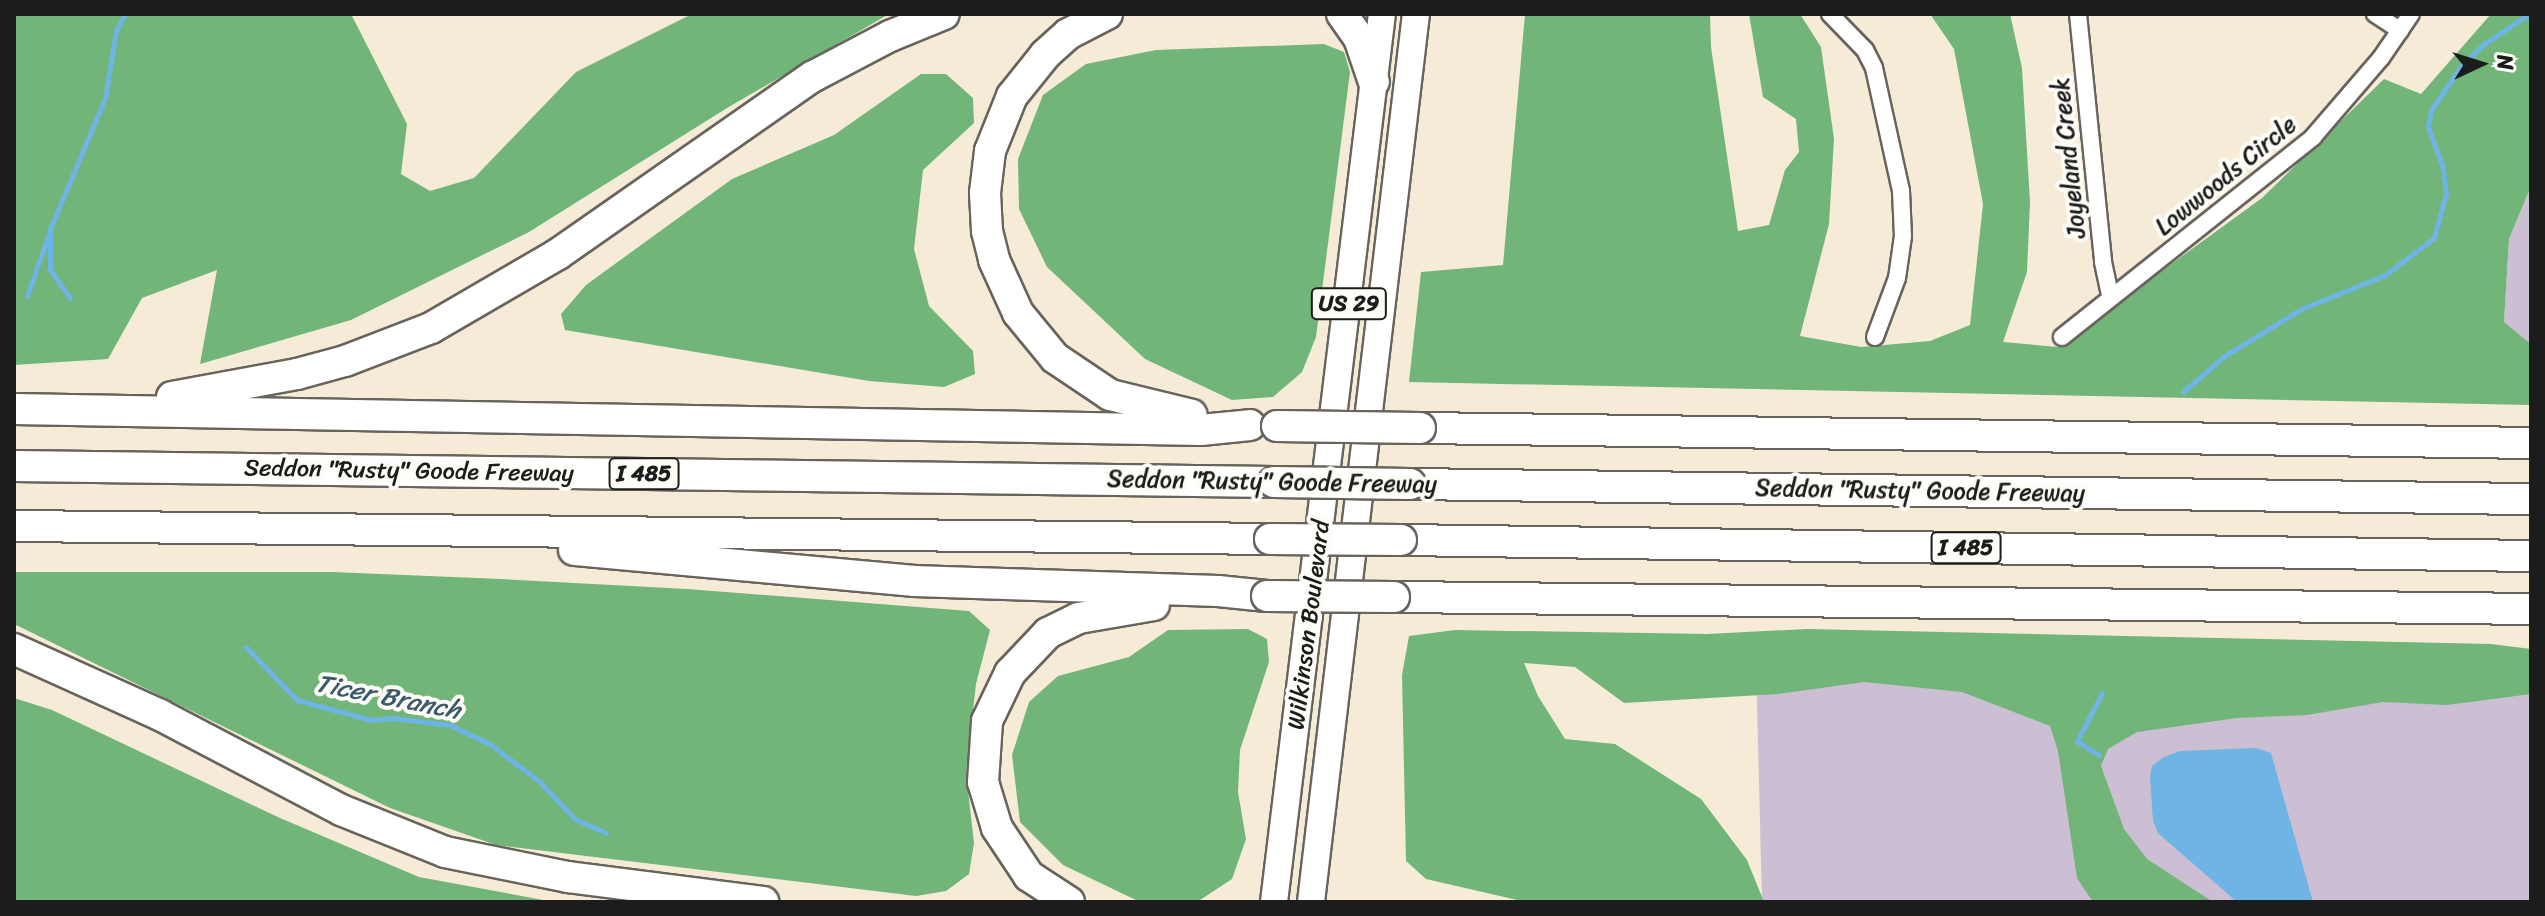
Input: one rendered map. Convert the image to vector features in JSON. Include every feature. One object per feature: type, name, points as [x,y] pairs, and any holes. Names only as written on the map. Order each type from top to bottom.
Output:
[{"type":"highway","points":[[18,409],[159,399],[259,383],[345,361],[431,328],[558,254],[812,77],[890,36],[944,14]]},
{"type":"highway","points":[[1107,14],[1068,34],[1045,55],[1023,79],[1005,110],[987,171],[985,214],[994,260],[1018,313],[1055,358],[1079,377],[1110,395],[1139,405],[1263,425]]},
{"type":"highway","points":[[1342,14],[1359,38],[1374,82]]},
{"type":"highway","points":[[18,409],[1201,430],[1263,425],[2531,443]]},
{"type":"highway","name":"Seddon \"Rusty\" Goode Freeway","points":[[14,466],[2531,499]]},
{"type":"highway","name":"I 485","points":[[14,526],[1401,540],[2531,556]]},
{"type":"highway","points":[[385,532],[899,580],[1218,591],[1267,596],[2531,609]]},
{"type":"highway","points":[[1069,902],[1029,876],[1010,851],[988,804],[982,763],[984,741],[996,698],[1010,673],[1048,633],[1079,618],[1147,605],[1215,603],[1267,596]]},
{"type":"highway","points":[[14,649],[160,715],[341,810],[445,852],[506,867],[763,902]]},
{"type":"main road","name":"Wilkinson Boulevard","points":[[1274,902],[1382,14]]},
{"type":"main road","name":"Wilkinson Boulevard","points":[[1311,902],[1416,14]]},
{"type":"street","points":[[1830,14],[1865,50],[1879,80],[1901,191],[1903,236],[1897,278],[1875,337]]},
{"type":"street","name":"Joyeland Creek","points":[[2078,14],[2103,262],[2110,296]]},
{"type":"street","points":[[2375,14],[2400,30]]},
{"type":"street","name":"Lowwoods Circle","points":[[2062,337],[2313,137],[2411,14]]},
{"type":"shaded area","points":[[2531,186],[2531,344],[2504,322],[2509,239]]},
{"type":"shaded area","points":[[1756,664],[2531,684],[2531,902],[1762,902]]},
{"type":"green space","points":[[14,14],[351,14],[407,124],[401,174],[430,191],[474,178],[576,72],[692,14],[889,14],[727,108],[529,232],[351,320],[200,364],[217,270],[142,298],[108,359],[14,365]]},
{"type":"green space","points":[[1525,14],[1710,14],[1711,47],[1738,231],[1769,225],[1785,170],[1799,152],[1796,119],[1763,97],[1749,14],[1800,14],[1821,47],[1834,139],[1829,224],[1800,336],[1861,347],[1930,341],[1970,325],[1983,204],[1954,49],[1930,14],[2010,14],[2022,68],[2030,202],[2027,272],[2003,342],[2057,347],[2262,198],[2384,79],[2421,94],[2491,14],[2531,14],[2531,186],[2509,239],[2504,322],[2531,344],[2531,405],[1409,382],[1421,272],[1503,265]]},
{"type":"green space","points":[[1324,44],[1344,52],[1350,72],[1316,337],[1302,372],[1273,397],[1232,400],[1145,359],[1047,267],[1019,209],[1018,159],[1043,95],[1086,64],[1156,50]]},
{"type":"green space","points":[[921,74],[946,74],[973,98],[974,123],[923,170],[914,249],[929,306],[973,351],[975,374],[944,387],[869,381],[565,330],[561,314],[586,285],[732,179],[834,135]]},
{"type":"green space","points":[[14,572],[332,572],[687,589],[969,611],[990,630],[976,684],[966,773],[974,843],[969,874],[946,891],[916,896],[496,845],[390,808],[14,624]]},
{"type":"green space","points":[[1248,629],[1267,639],[1269,662],[1240,750],[1238,792],[1246,839],[1232,879],[1197,902],[1140,902],[1063,865],[1020,822],[1012,755],[1029,702],[1058,676],[1129,657],[1168,630]]},
{"type":"green space","points":[[1807,629],[2491,644],[2531,649],[2531,694],[2447,705],[2383,702],[2307,715],[2237,718],[2137,732],[2108,749],[2101,766],[2124,829],[2147,859],[2213,902],[2093,902],[2077,878],[2058,751],[2050,726],[1962,692],[1864,682],[1778,694],[1624,703],[1575,667],[1524,663],[1538,696],[1565,739],[1615,744],[1701,799],[1747,860],[1764,902],[1526,902],[1426,879],[1406,861],[1402,675],[1409,636],[1455,630],[1707,634]]},
{"type":"green space","points":[[14,698],[52,710],[280,818],[419,877],[554,902],[14,902]]},
{"type":"water","points":[[2256,748],[2271,753],[2313,902],[2237,902],[2158,833],[2153,821],[2150,776],[2152,766],[2164,757],[2180,751]]},
{"type":"waterway","name":"Ticer Branch","points":[[70,298],[50,269],[50,229],[105,98],[116,31],[125,14]]},
{"type":"waterway","points":[[2183,392],[2223,357],[2301,309],[2385,275],[2434,238],[2446,193],[2442,165],[2428,127],[2431,110],[2461,66],[2484,44],[2529,14]]},
{"type":"waterway","points":[[27,296],[48,236]]},
{"type":"waterway","name":"Ticer Branch","points":[[246,647],[297,700],[371,720],[393,718],[450,725],[490,744],[540,782],[575,819],[606,833]]},
{"type":"waterway","points":[[2099,755],[2077,741],[2102,693]]}]
